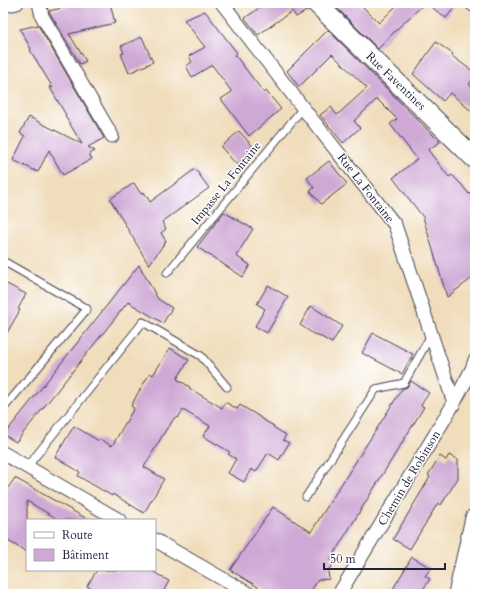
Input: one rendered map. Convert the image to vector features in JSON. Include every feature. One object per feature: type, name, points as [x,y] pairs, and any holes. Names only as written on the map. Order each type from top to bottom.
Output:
[{"type":"main road","name":"Rue Faventines","points":[[316,3],[475,159]]},
{"type":"main road","points":[[458,594],[475,518]]},
{"type":"street","points":[[3,6],[16,3]]},
{"type":"street","points":[[39,3],[42,16],[112,136]]},
{"type":"street","name":"Rue La Fontaine","points":[[222,3],[395,225],[454,403]]},
{"type":"street","points":[[471,3],[475,6]]},
{"type":"street","name":"Chemin de Robinson","points":[[339,594],[454,403],[472,369],[475,360]]},
{"type":"street","points":[[3,453],[117,519]]},
{"type":"street","points":[[156,541],[249,594]]},
{"type":"lane","name":"Impasse La Fontaine","points":[[167,273],[303,108]]},
{"type":"lane","points":[[3,261],[87,309],[3,409]]},
{"type":"lane","points":[[27,467],[143,322],[201,356],[227,387]]},
{"type":"lane","points":[[306,497],[376,389],[404,383],[431,335]]},
{"type":"building","points":[[84,3],[110,3],[115,23],[69,34],[86,61],[80,64],[49,11]]},
{"type":"building","points":[[266,3],[305,3],[308,10],[296,17],[292,11],[258,35],[245,18]]},
{"type":"building","points":[[332,3],[359,3],[379,23],[399,3],[425,3],[378,49]]},
{"type":"building","points":[[426,3],[458,3],[446,18]]},
{"type":"building","points":[[205,11],[237,53],[235,55],[264,93],[266,91],[281,109],[249,136],[221,99],[232,92],[212,65],[192,77],[186,66],[192,62],[189,56],[205,47],[184,20]]},
{"type":"building","points":[[38,25],[104,138],[88,147],[95,151],[89,154],[92,159],[63,175],[49,150],[38,172],[13,160],[25,136],[20,133],[29,117],[82,144],[65,116],[66,115],[49,86],[53,88],[30,50],[31,49],[20,29]]},
{"type":"building","points":[[328,30],[440,142],[428,150],[449,177],[452,175],[475,199],[475,276],[447,297],[423,217],[393,178],[417,159],[390,124],[397,119],[377,99],[354,121],[360,128],[343,143],[320,115],[331,107],[337,115],[367,88],[332,54],[299,87],[287,71]]},
{"type":"building","points":[[142,37],[153,62],[129,73],[121,54],[124,53],[121,46]]},
{"type":"building","points":[[436,42],[475,73],[475,76],[469,84],[475,89],[475,114],[450,93],[443,101],[413,74]]},
{"type":"building","points":[[239,131],[255,149],[237,165],[221,147]]},
{"type":"building","points":[[329,161],[347,184],[321,204],[310,191],[314,188],[307,178]]},
{"type":"building","points":[[195,169],[209,188],[162,222],[166,229],[161,233],[166,241],[149,265],[110,199],[134,183],[141,194],[144,192],[150,202]]},
{"type":"building","points":[[224,212],[253,229],[236,256],[250,265],[243,277],[197,247]]},
{"type":"building","points":[[139,265],[158,299],[172,308],[163,323],[128,302],[16,442],[4,435]]},
{"type":"building","points":[[7,284],[26,294],[18,309],[20,310],[3,340],[3,291]]},
{"type":"building","points":[[268,285],[288,297],[267,333],[255,326],[265,309],[257,304]]},
{"type":"building","points":[[311,306],[342,326],[332,343],[316,334],[315,335],[300,325]]},
{"type":"building","points":[[373,333],[413,354],[402,374],[362,353]]},
{"type":"building","points":[[170,348],[189,360],[177,379],[222,408],[225,402],[237,409],[240,405],[286,435],[283,440],[289,443],[279,460],[268,453],[256,472],[251,469],[244,482],[228,473],[236,459],[228,454],[230,452],[203,436],[210,426],[183,410],[178,418],[175,417],[167,428],[144,467],[164,479],[144,513],[113,494],[112,496],[78,476],[80,472],[55,457],[74,426],[99,441],[100,439],[112,446],[134,408],[131,406],[138,393],[150,373],[153,375]]},
{"type":"building","points":[[411,381],[429,393],[421,405],[424,407],[330,560],[334,562],[328,571],[329,579],[318,580],[309,594],[268,594],[230,570],[273,507],[311,532],[402,389],[407,387]]},
{"type":"building","points":[[449,455],[458,460],[458,478],[441,505],[438,503],[410,549],[393,539],[430,477],[428,475],[440,456],[446,460]]},
{"type":"building","points":[[15,478],[87,519],[57,519],[27,501],[26,551],[3,538],[3,495]]},
{"type":"building","points":[[412,557],[431,568],[425,576],[430,579],[420,594],[390,594]]},
{"type":"building","points":[[96,571],[152,571],[169,581],[162,594],[100,594],[87,586]]}]
